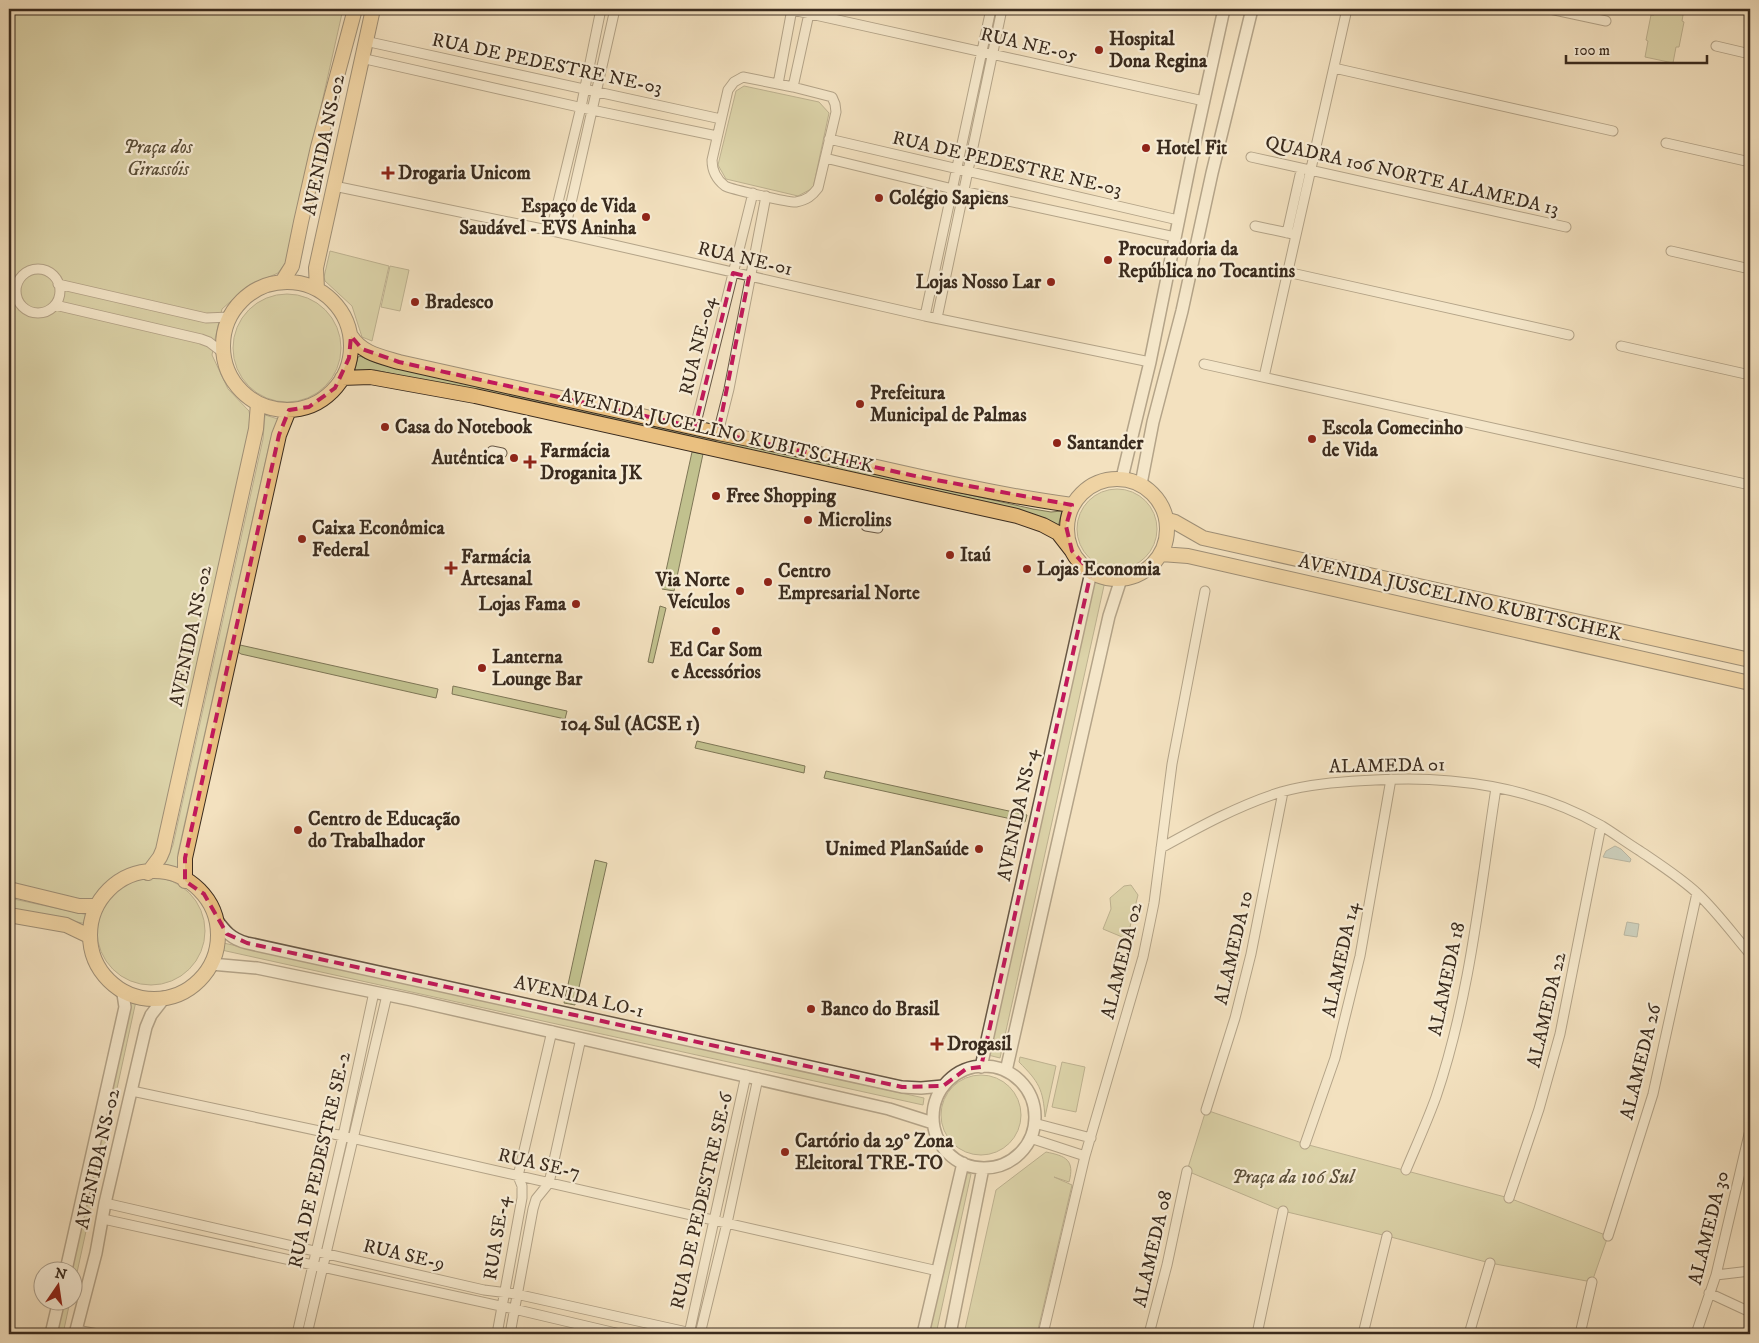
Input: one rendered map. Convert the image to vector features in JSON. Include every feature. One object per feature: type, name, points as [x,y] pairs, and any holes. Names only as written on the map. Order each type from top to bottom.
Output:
[{"type":"main road","name":"AVENIDA NS-02","points":[[282,282],[292,266],[318,147],[355,9]]},
{"type":"main road","name":"AVENIDA NS-02","points":[[316,289],[316,268],[373,9]]},
{"type":"main road","points":[[350,336],[349,358],[342,378],[335,388],[325,398],[309,406],[289,410],[273,408],[258,403],[242,393],[233,381],[222,352],[224,333],[230,317],[248,296],[271,284],[297,282],[316,289],[328,298],[338,310],[350,336],[362,349],[374,355],[920,477],[1072,505]]},
{"type":"main road","name":"AVENIDA JUCELINO KUBITSCHEK","points":[[342,378],[370,377],[475,396],[1016,516],[1043,525],[1058,533],[1072,551]]},
{"type":"main road","name":"AVENIDA NS-02","points":[[148,873],[163,850],[254,435],[258,403]]},
{"type":"main road","points":[[185,881],[184,865],[187,848],[279,434],[289,410]]},
{"type":"main road","points":[[1122,478],[1141,484],[1161,504],[1168,520],[1166,544],[1161,554],[1154,564],[1144,572],[1133,577],[1113,579],[1091,572],[1077,559],[1068,539],[1066,526],[1072,505],[1087,488],[1103,480],[1122,478]]},
{"type":"main road","name":"AVENIDA JUSCELINO KUBITSCHEK","points":[[1168,520],[1203,538],[1750,660]]},
{"type":"main road","name":"AVENIDA JUSCELINO KUBITSCHEK","points":[[1161,554],[1188,556],[1750,683]]},
{"type":"main road","points":[[134,873],[165,874],[185,881],[194,884],[212,906],[218,934],[216,950],[211,964],[192,986],[179,993],[165,997],[147,998],[129,993],[114,984],[104,974],[91,950],[91,921],[96,906],[105,892],[118,880],[134,873]]},
{"type":"main road","points":[[9,889],[79,906],[96,906]]},
{"type":"main road","points":[[9,915],[66,925],[90,936]]},
{"type":"street","points":[[551,231],[581,107],[601,9]]},
{"type":"street","points":[[564,234],[615,9]]},
{"type":"street","points":[[778,84],[790,9]]},
{"type":"street","name":"RUA NE-05","points":[[790,9],[810,11],[1204,101]]},
{"type":"street","points":[[925,316],[991,9]]},
{"type":"street","points":[[937,318],[1002,9]]},
{"type":"street","points":[[1122,478],[1150,362],[1174,237],[1224,9]]},
{"type":"street","points":[[1141,484],[1153,422],[1182,311],[1212,173],[1252,9]]},
{"type":"street","points":[[1291,234],[1311,170],[1347,9]]},
{"type":"street","points":[[1550,9],[1606,21]]},
{"type":"street","points":[[793,87],[810,11]]},
{"type":"street","name":"RUA DE PEDESTRE NE-03","points":[[365,40],[721,119]]},
{"type":"street","points":[[1716,46],[1750,54]]},
{"type":"street","name":"RUA DE PEDESTRE NE-03","points":[[361,58],[717,136]]},
{"type":"street","points":[[1334,68],[1613,131]]},
{"type":"street","points":[[743,77],[793,87],[832,97],[835,104],[836,112],[818,188],[812,197],[795,202],[726,187],[716,177],[712,168],[712,160],[728,90],[734,82],[743,77]]},
{"type":"street","name":"RUA DE PEDESTRE NE-03","points":[[829,139],[1178,220]]},
{"type":"street","points":[[1666,143],[1750,162]]},
{"type":"street","name":"QUADRA 106 NORTE ALAMEDA 13","points":[[1251,157],[1566,227]]},
{"type":"street","name":"RUA DE PEDESTRE NE-03","points":[[825,158],[953,189],[1174,237]]},
{"type":"street","points":[[1264,378],[1288,272],[1291,234],[1300,175]]},
{"type":"street","name":"RUA NE-01","points":[[334,186],[551,231],[925,316],[1150,362]]},
{"type":"street","name":"RUA NE-04","points":[[694,427],[753,193]]},
{"type":"street","name":"RUA NE-04","points":[[718,433],[766,196]]},
{"type":"street","points":[[1255,226],[1291,234]]},
{"type":"street","points":[[1671,251],[1750,269]]},
{"type":"street","points":[[36,270],[50,273],[58,284],[59,296],[55,305],[41,313],[28,311],[21,306],[18,300],[16,287],[24,275],[36,270]]},
{"type":"street","points":[[1288,272],[1569,335]]},
{"type":"street","points":[[58,284],[206,318],[230,317]]},
{"type":"street","points":[[55,305],[203,339],[222,352]]},
{"type":"street","points":[[1621,346],[1750,375]]},
{"type":"street","points":[[1204,364],[1750,485]]},
{"type":"street","points":[[492,451],[502,453]]},
{"type":"street","points":[[866,526],[878,528]]},
{"type":"street","name":"AVENIDA NS-4","points":[[981,1066],[1091,572]]},
{"type":"street","points":[[1006,1071],[1109,616],[1121,579]]},
{"type":"street","name":"ALAMEDA 02","points":[[1043,1334],[1084,1156],[1091,1138],[1143,957],[1154,903],[1172,764],[1205,590]]},
{"type":"street","name":"ALAMEDA 01","points":[[1161,848],[1256,800],[1320,784],[1415,778],[1496,788],[1536,798],[1601,826],[1656,862],[1697,893],[1750,954]]},
{"type":"street","name":"ALAMEDA 14","points":[[1305,1144],[1335,1058],[1360,956],[1391,779]]},
{"type":"street","name":"ALAMEDA 18","points":[[1406,1170],[1436,1097],[1460,1011],[1496,788]]},
{"type":"street","name":"ALAMEDA 10","points":[[1206,1110],[1251,954],[1282,792]]},
{"type":"street","name":"ALAMEDA 22","points":[[1509,1198],[1539,1109],[1560,1034],[1601,826]]},
{"type":"street","name":"ALAMEDA 26","points":[[1608,1236],[1653,1094],[1697,893]]},
{"type":"street","name":"AVENIDA LO-1","points":[[216,919],[227,934],[236,940],[247,943],[902,1087],[943,1086]]},
{"type":"street","name":"AVENIDA LO-1","points":[[211,964],[257,968],[552,1031],[889,1109],[933,1123]]},
{"type":"street","name":"AVENIDA NS-02","points":[[68,1260],[125,1007],[122,994],[114,984]]},
{"type":"street","name":"RUA DE PEDESTRE SE-2","points":[[297,1334],[344,1136],[374,992]]},
{"type":"street","name":"RUA DE PEDESTRE SE-2","points":[[307,1334],[387,995]]},
{"type":"street","name":"AVENIDA NS-02","points":[[76,1332],[146,1027],[151,1016],[165,997]]},
{"type":"street","name":"RUA SE-4","points":[[497,1334],[522,1198],[522,1186],[518,1176],[552,1031]]},
{"type":"street","name":"RUA SE-4","points":[[510,1334],[532,1209],[536,1199],[550,1183],[581,1038]]},
{"type":"street","points":[[981,1066],[994,1067],[1006,1071],[1025,1087],[1031,1098],[1034,1110],[1034,1123],[1030,1138],[1023,1150],[1012,1160],[998,1166],[983,1168],[963,1163],[948,1154],[938,1140],[933,1123],[933,1110],[936,1098],[943,1086],[953,1076],[966,1069],[981,1066]]},
{"type":"street","name":"RUA DE PEDESTRE SE-6","points":[[691,1334],[714,1221],[752,1077]]},
{"type":"street","name":"RUA DE PEDESTRE SE-6","points":[[700,1334],[727,1223],[752,1077]]},
{"type":"street","name":"RUA SE-7","points":[[132,1091],[344,1136],[938,1271]]},
{"type":"street","points":[[1034,1123],[1091,1138]]},
{"type":"street","name":"ALAMEDA 30","points":[[1696,1334],[1716,1275],[1750,1130]]},
{"type":"street","points":[[1030,1138],[1084,1156]]},
{"type":"street","points":[[923,1334],[963,1163]]},
{"type":"street","points":[[950,1334],[983,1168]]},
{"type":"street","name":"ALAMEDA 08","points":[[1150,1334],[1187,1171]]},
{"type":"street","name":"RUA SE-9","points":[[105,1203],[484,1290],[516,1294],[691,1334]]},
{"type":"street","points":[[1257,1334],[1283,1211]]},
{"type":"street","name":"RUA SE-9","points":[[103,1219],[620,1334]]},
{"type":"street","points":[[1363,1334],[1387,1236]]},
{"type":"street","points":[[1469,1334],[1490,1263]]},
{"type":"street","points":[[1716,1275],[1750,1271]]},
{"type":"street","points":[[1580,1334],[1592,1282]]},
{"type":"street","points":[[1709,1293],[1750,1312]]},
{"type":"street","points":[[51,1334],[57,1310]]},
{"type":"street","points":[[76,1332],[98,1334]]},
{"type":"highlighted area","points":[[733,273],[749,277],[718,433],[920,477],[1072,505],[1066,526],[1072,551],[1091,572],[981,1067],[966,1069],[943,1086],[902,1087],[247,943],[227,934],[204,894],[185,881],[185,858],[279,435],[289,410],[309,407],[335,388],[349,358],[351,336],[362,349],[399,362],[695,427]]},
{"type":"green space","name":"Praça dos Girassóis","points":[[9,9],[343,9],[286,262],[278,273],[248,286],[222,309],[215,339],[212,355],[228,389],[249,411],[251,423],[156,852],[146,865],[120,875],[104,887],[95,898],[88,901],[9,883]]},
{"type":"green space","points":[[1655,9],[1684,9],[1682,21],[1684,22],[1679,47],[1676,47],[1673,63],[1645,57],[1651,15],[1654,15]]},
{"type":"green space","points":[[744,86],[819,102],[829,113],[813,188],[798,196],[726,179],[718,165],[736,91]]},
{"type":"green space","points":[[330,251],[389,266],[372,341],[362,337],[352,306],[325,281],[324,277]]},
{"type":"green space","points":[[390,266],[409,270],[400,311],[381,307]]},
{"type":"green space","points":[[287,294],[308,298],[325,310],[337,327],[341,348],[337,369],[325,386],[308,398],[287,402],[266,398],[249,386],[237,369],[233,348],[237,327],[249,310],[266,298]]},
{"type":"green space","points":[[360,356],[377,363],[1033,509],[1051,512],[1062,511],[1058,527],[1032,516],[375,370],[356,370],[358,357]]},
{"type":"green space","points":[[265,415],[278,419],[270,441],[178,853],[179,867],[177,868],[165,864],[173,845],[263,439]]},
{"type":"green space","points":[[692,452],[703,454],[674,591],[662,589]]},
{"type":"green space","points":[[1117,489],[1132,492],[1145,501],[1154,514],[1157,529],[1154,544],[1145,557],[1132,566],[1117,569],[1102,566],[1089,557],[1080,544],[1077,529],[1080,514],[1089,501],[1102,492]]},
{"type":"green space","points":[[1093,578],[1105,581],[1000,1058],[988,1055]]},
{"type":"green space","points":[[660,606],[666,608],[653,663],[648,662]]},
{"type":"green space","points":[[240,645],[438,689],[436,698],[241,654],[238,652]]},
{"type":"green space","points":[[453,686],[567,711],[565,719],[452,694]]},
{"type":"green space","points":[[697,741],[805,766],[804,773],[695,748]]},
{"type":"green space","points":[[826,771],[1027,815],[1025,822],[824,778]]},
{"type":"green space","points":[[595,860],[607,863],[575,1005],[564,1003]]},
{"type":"green space","points":[[151,877],[172,881],[189,893],[201,910],[205,931],[201,952],[189,969],[172,981],[151,985],[130,981],[113,969],[101,952],[97,931],[101,910],[113,893],[130,881]]},
{"type":"green space","points":[[1131,885],[1138,895],[1127,939],[1103,929],[1111,909],[1110,898],[1124,886]]},
{"type":"green space","points":[[9,898],[88,915],[87,924],[9,908]]},
{"type":"green space","points":[[219,942],[924,1098],[923,1105],[217,949]]},
{"type":"green space","points":[[130,999],[136,1001],[80,1260],[73,1260]]},
{"type":"green space","points":[[1020,1057],[1056,1066],[1045,1117],[1039,1086],[1019,1062]]},
{"type":"green space","points":[[1062,1062],[1085,1067],[1076,1112],[1052,1107]]},
{"type":"green space","points":[[981,1075],[996,1078],[1009,1087],[1018,1100],[1021,1115],[1018,1130],[1009,1143],[996,1152],[981,1155],[966,1152],[953,1143],[944,1130],[941,1115],[944,1100],[953,1087],[966,1078]]},
{"type":"green space","name":"Praça da 106 Sul","points":[[1206,1110],[1305,1144],[1509,1198],[1608,1236],[1592,1282],[1490,1263],[1283,1211],[1187,1171]]},
{"type":"green space","points":[[1046,1152],[1059,1155],[1067,1160],[1071,1169],[1069,1182],[1054,1177],[1072,1185],[1037,1334],[964,1334],[996,1190]]},
{"type":"green space","points":[[964,1172],[971,1174],[936,1334],[929,1334]]},
{"type":"green space","points":[[62,1310],[68,1310],[63,1334],[57,1334]]},
{"type":"water","points":[[1615,846],[1631,859],[1630,862],[1603,857],[1606,851]]},
{"type":"water","points":[[1627,922],[1639,924],[1637,937],[1624,935]]},
{"type":"place","name":"Hospital Dona Regina","points":[[1099,50]]},
{"type":"place","name":"Hotel Fit","points":[[1146,148]]},
{"type":"place","name":"Drogaria Unicom","points":[[388,173]]},
{"type":"place","name":"Colégio Sapiens","points":[[879,198]]},
{"type":"place","name":"Espaço de Vida Saudável - EVS Aninha","points":[[646,217]]},
{"type":"place","name":"Procuradoria da República no Tocantins","points":[[1108,260]]},
{"type":"place","name":"Lojas Nosso Lar","points":[[1051,282]]},
{"type":"place","name":"Bradesco","points":[[415,302]]},
{"type":"place","name":"Prefeitura Municipal de Palmas","points":[[860,404]]},
{"type":"place","name":"Casa do Notebook","points":[[385,427]]},
{"type":"place","name":"Escola Comecinho de Vida","points":[[1312,439]]},
{"type":"place","name":"Santander","points":[[1057,443]]},
{"type":"place","name":"Autêntica","points":[[514,458]]},
{"type":"place","name":"Farmácia Droganita JK","points":[[530,462]]},
{"type":"place","name":"Free Shopping","points":[[716,496]]},
{"type":"place","name":"Microlins","points":[[808,520]]},
{"type":"place","name":"Caixa Econômica Federal","points":[[302,539]]},
{"type":"place","name":"Itaú","points":[[950,555]]},
{"type":"place","name":"Farmácia Artesanal","points":[[451,568]]},
{"type":"place","name":"Lojas Economia","points":[[1027,569]]},
{"type":"place","name":"Centro Empresarial Norte","points":[[768,582]]},
{"type":"place","name":"Via Norte Veículos","points":[[740,591]]},
{"type":"place","name":"Lojas Fama","points":[[576,604]]},
{"type":"place","name":"Ed Car Som e Acessórios","points":[[716,631]]},
{"type":"place","name":"Lanterna Lounge Bar","points":[[482,668]]},
{"type":"place","name":"Centro de Educação do Trabalhador","points":[[298,830]]},
{"type":"place","name":"Unimed PlanSaúde","points":[[979,849]]},
{"type":"place","name":"Banco do Brasil","points":[[811,1009]]},
{"type":"place","name":"Drogasil","points":[[937,1044]]},
{"type":"place","name":"Cartório da 29° Zona Eleitoral TRE-TO","points":[[785,1152]]},
{"type":"district","name":"104 Sul (ACSE 1)","points":[[630,724]]}]
